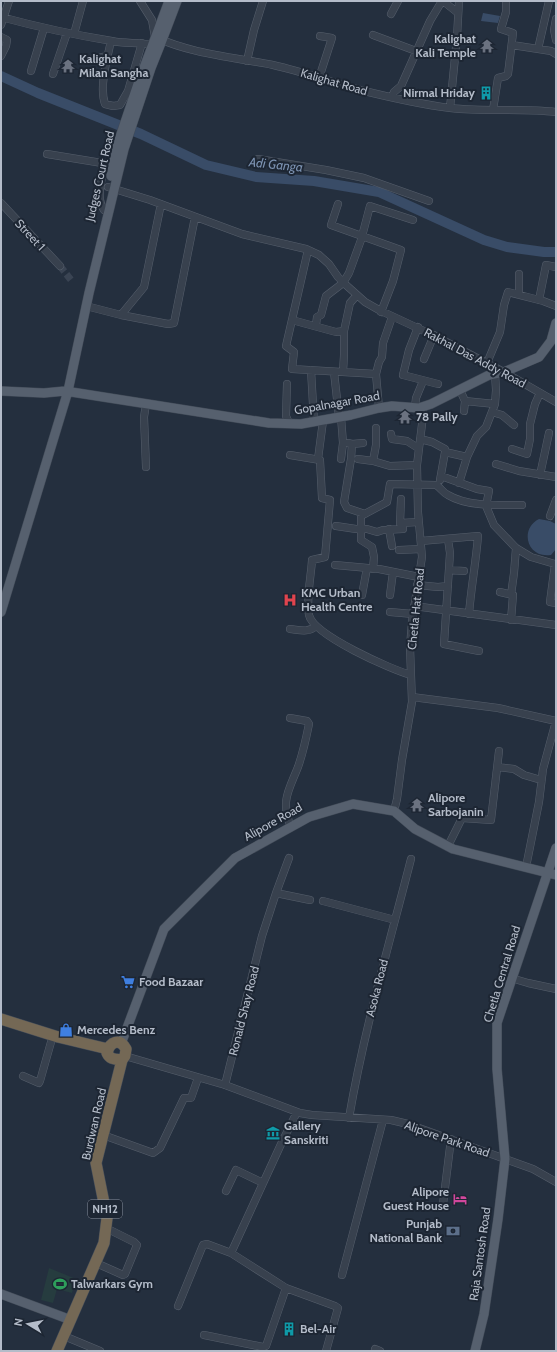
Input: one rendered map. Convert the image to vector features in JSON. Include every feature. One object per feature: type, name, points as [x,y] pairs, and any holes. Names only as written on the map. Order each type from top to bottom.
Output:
[{"type":"highway","points":[[1,1019],[53,1035],[108,1049]]},
{"type":"highway","points":[[113,1043],[121,1044],[126,1049],[124,1058],[113,1059],[108,1056],[108,1049],[113,1043]]},
{"type":"highway","name":"Burdwan Road","points":[[57,1351],[104,1243],[107,1218],[96,1163],[124,1058]]},
{"type":"main road","points":[[156,41],[169,1]]},
{"type":"main road","points":[[156,41],[176,1]]},
{"type":"main road","name":"Judges Court Road","points":[[66,391],[104,210],[112,190],[120,148],[156,41]]},
{"type":"main road","points":[[1,612],[66,391],[112,190]]},
{"type":"main road","name":"Gopalnagar Road","points":[[1,391],[44,393],[66,391],[270,423],[301,424],[379,408],[392,406],[418,407],[431,404],[489,375],[499,373],[539,357],[551,341],[556,323]]},
{"type":"main road","points":[[1,594],[66,391]]},
{"type":"main road","name":"Alipore Road","points":[[121,1044],[164,929],[235,858],[309,817],[352,804],[394,811]]},
{"type":"main road","points":[[394,811],[415,829],[453,849],[552,874]]},
{"type":"main road","name":"Chetla Central Road","points":[[505,1158],[497,1069],[497,1023],[512,978],[552,874],[556,848]]},
{"type":"main road","name":"Raja Santosh Road","points":[[475,1351],[484,1314],[498,1219],[505,1158]]},
{"type":"main road","points":[[1,1294],[71,1320]]},
{"type":"street","points":[[2,20],[9,1]]},
{"type":"street","points":[[53,74],[83,1]]},
{"type":"street","points":[[140,1],[152,20],[156,41]]},
{"type":"street","points":[[247,60],[263,1]]},
{"type":"street","points":[[391,14],[398,1]]},
{"type":"street","points":[[392,98],[394,92],[401,86],[430,21],[443,1],[458,13]]},
{"type":"street","points":[[450,108],[459,1]]},
{"type":"street","points":[[493,110],[498,78],[508,74],[512,46],[513,33],[501,30],[506,12],[505,1]]},
{"type":"street","points":[[538,49],[548,1]]},
{"type":"street","points":[[556,19],[554,30],[556,40]]},
{"type":"street","name":"Kalighat Road","points":[[2,20],[112,41],[142,43],[156,41],[218,56],[273,65],[392,98],[450,108],[556,112]]},
{"type":"street","points":[[30,71],[44,28]]},
{"type":"street","points":[[373,35],[416,51]]},
{"type":"street","points":[[319,78],[332,38],[320,36]]},
{"type":"street","points":[[1,37],[7,40],[1,56]]},
{"type":"street","points":[[112,41],[108,56],[103,97],[106,104],[113,106],[120,105],[128,91],[142,43]]},
{"type":"street","points":[[512,46],[551,51],[556,54]]},
{"type":"street","points":[[85,60],[108,56]]},
{"type":"street","points":[[48,154],[102,163],[103,169],[99,204],[104,210]]},
{"type":"street","points":[[258,159],[364,178],[429,200]]},
{"type":"street","name":"Rakhal Das Addy Road","points":[[112,190],[161,204],[242,234],[308,250],[329,264],[343,283],[381,312],[434,335],[487,363],[499,373],[556,402]]},
{"type":"street","name":"Street 1","points":[[1,203],[60,266]]},
{"type":"street","points":[[121,315],[144,287],[161,204]]},
{"type":"street","points":[[338,204],[331,225],[401,250],[393,281],[381,312]]},
{"type":"street","points":[[316,325],[317,317],[321,315],[326,296],[343,283],[362,237],[368,210],[371,206],[413,220]]},
{"type":"street","points":[[86,306],[121,315],[168,324],[174,323],[195,217]]},
{"type":"street","points":[[308,250],[286,346],[294,352],[292,369],[376,374]]},
{"type":"street","points":[[539,300],[546,265],[556,267]]},
{"type":"street","points":[[519,274],[519,294]]},
{"type":"street","points":[[487,363],[500,332],[504,305],[508,292],[556,306]]},
{"type":"street","points":[[343,372],[344,331],[350,303],[357,295]]},
{"type":"street","points":[[379,408],[376,374],[382,357],[383,343],[392,317]]},
{"type":"street","points":[[292,320],[316,325],[336,332],[344,331]]},
{"type":"street","points":[[418,327],[409,350],[403,375],[438,384]]},
{"type":"street","points":[[424,359],[434,335]]},
{"type":"street","points":[[310,370],[319,421],[318,459],[320,460],[322,498],[330,500],[325,557],[312,560],[309,603],[310,617],[316,626],[351,648],[382,664],[411,675]]},
{"type":"street","points":[[334,372],[343,441],[340,459]]},
{"type":"street","points":[[459,483],[467,457],[477,436],[486,427],[495,404],[499,373]]},
{"type":"street","name":"Chetla Hat Road","points":[[394,811],[397,800],[412,697],[410,647],[414,606],[422,557],[417,465],[423,416],[418,407],[416,398],[423,381]]},
{"type":"street","points":[[287,384],[286,416],[289,424]]},
{"type":"street","points":[[460,390],[465,400],[464,411]]},
{"type":"street","points":[[512,449],[527,454],[530,439],[530,424],[535,404],[540,393]]},
{"type":"street","points":[[465,400],[495,404]]},
{"type":"street","points":[[146,404],[144,417],[146,467]]},
{"type":"street","points":[[492,412],[502,415],[514,425]]},
{"type":"street","points":[[373,461],[376,445],[376,428]]},
{"type":"street","points":[[540,475],[548,433]]},
{"type":"street","points":[[391,434],[392,439],[407,442],[418,448]]},
{"type":"street","points":[[420,438],[432,442],[444,449],[445,452],[467,457]]},
{"type":"street","points":[[343,441],[352,444],[364,443]]},
{"type":"street","points":[[352,444],[344,502],[347,508],[365,514]]},
{"type":"street","points":[[438,486],[445,452]]},
{"type":"street","points":[[290,455],[318,459]]},
{"type":"street","points":[[358,459],[373,461],[390,466],[417,465]]},
{"type":"street","points":[[496,464],[519,471],[556,477]]},
{"type":"street","points":[[441,476],[477,489],[489,491],[486,506],[494,525],[516,548],[531,557],[555,561],[550,602],[556,604]]},
{"type":"street","points":[[362,595],[374,558],[372,547],[361,540],[361,516],[387,502],[390,484],[436,485],[446,494],[455,499],[486,506],[492,504],[522,505]]},
{"type":"street","points":[[401,499],[400,522],[419,522]]},
{"type":"street","points":[[550,516],[555,508],[556,500]]},
{"type":"street","points":[[336,526],[367,529],[377,532],[389,529],[403,529],[404,523]]},
{"type":"street","points":[[389,529],[392,546]]},
{"type":"street","points":[[421,541],[478,536],[469,614]]},
{"type":"street","points":[[448,539],[450,553],[444,644],[479,651]]},
{"type":"street","points":[[511,620],[513,595],[511,595],[516,548]]},
{"type":"street","points":[[399,550],[421,549]]},
{"type":"street","points":[[335,565],[370,568],[393,572],[438,587],[448,586]]},
{"type":"street","points":[[449,570],[464,571]]},
{"type":"street","points":[[390,595],[393,572]]},
{"type":"street","points":[[500,592],[511,595]]},
{"type":"street","points":[[414,606],[556,625]]},
{"type":"street","points":[[390,612],[413,614]]},
{"type":"street","points":[[290,629],[305,631],[316,626]]},
{"type":"street","points":[[412,697],[498,708],[556,721],[543,769],[539,802],[526,867]]},
{"type":"street","points":[[290,718],[306,721],[309,724],[305,747],[287,798],[286,814],[291,827]]},
{"type":"street","points":[[448,846],[462,818],[491,820],[499,751]]},
{"type":"street","points":[[497,767],[514,769],[524,775],[541,780]]},
{"type":"street","name":"Ronald Shay Road","points":[[225,1085],[262,936],[276,893],[290,858]]},
{"type":"street","name":"Asoka Road","points":[[349,1118],[356,1075],[386,952],[411,859]]},
{"type":"street","points":[[276,893],[310,900]]},
{"type":"street","points":[[323,901],[395,920]]},
{"type":"street","points":[[512,978],[556,989]]},
{"type":"street","points":[[23,1076],[39,1083],[40,1082],[53,1035]]},
{"type":"street","name":"Alipore Park Road","points":[[124,1058],[225,1085],[297,1112],[312,1115],[383,1120],[408,1124],[505,1158],[533,1169],[556,1182]]},
{"type":"street","points":[[103,1135],[153,1153],[160,1148],[184,1098],[191,1098],[198,1078]]},
{"type":"street","points":[[231,1253],[297,1112]]},
{"type":"street","points":[[342,1275],[383,1120]]},
{"type":"street","points":[[443,1204],[451,1140]]},
{"type":"street","points":[[226,1190],[236,1170],[263,1183]]},
{"type":"street","points":[[96,1263],[123,1275],[125,1274],[137,1245],[108,1229],[106,1230]]},
{"type":"street","points":[[178,1306],[203,1245],[207,1244],[231,1253],[286,1288],[338,1308],[326,1351]]},
{"type":"street","points":[[204,1335],[263,1347],[266,1346],[286,1288]]},
{"type":"street","points":[[64,1336],[100,1351]]},
{"type":"green space","name":"Talwarkars Gym","points":[[49,1268],[76,1279],[72,1293],[57,1289],[53,1303],[41,1300]]},
{"type":"water","points":[[483,13],[500,16],[498,23],[481,21]]},
{"type":"water","points":[[539,519],[556,524],[556,549],[551,555],[543,555],[536,552],[531,548],[528,542],[529,529]]},
{"type":"waterway","name":"Adi Ganga","points":[[1,76],[38,93],[141,134],[206,165],[256,177],[314,181],[379,192],[484,240],[507,247],[544,252],[556,252]]},
{"type":"tunnel","points":[[60,266],[71,280]]},
{"type":"place","name":"Kalighat Kali Temple","points":[[487,46]]},
{"type":"place","name":"Kalighat Milan Sangha","points":[[68,66]]},
{"type":"place","name":"Nirmal Hriday","points":[[486,93]]},
{"type":"place","name":"78 Pally","points":[[405,417]]},
{"type":"place","name":"KMC Urban Health Centre","points":[[290,600]]},
{"type":"place","name":"Alipore Sarbojanin","points":[[417,805]]},
{"type":"place","name":"Food Bazaar","points":[[128,982]]},
{"type":"place","name":"Mercedes Benz","points":[[66,1030]]},
{"type":"place","name":"Gallery Sanskriti","points":[[273,1133]]},
{"type":"place","name":"Alipore Guest House","points":[[460,1199]]},
{"type":"place","name":"Punjab National Bank","points":[[453,1231]]},
{"type":"place","name":"Talwarkars Gym","points":[[60,1284]]},
{"type":"place","name":"Bel-Air","points":[[289,1329]]}]
